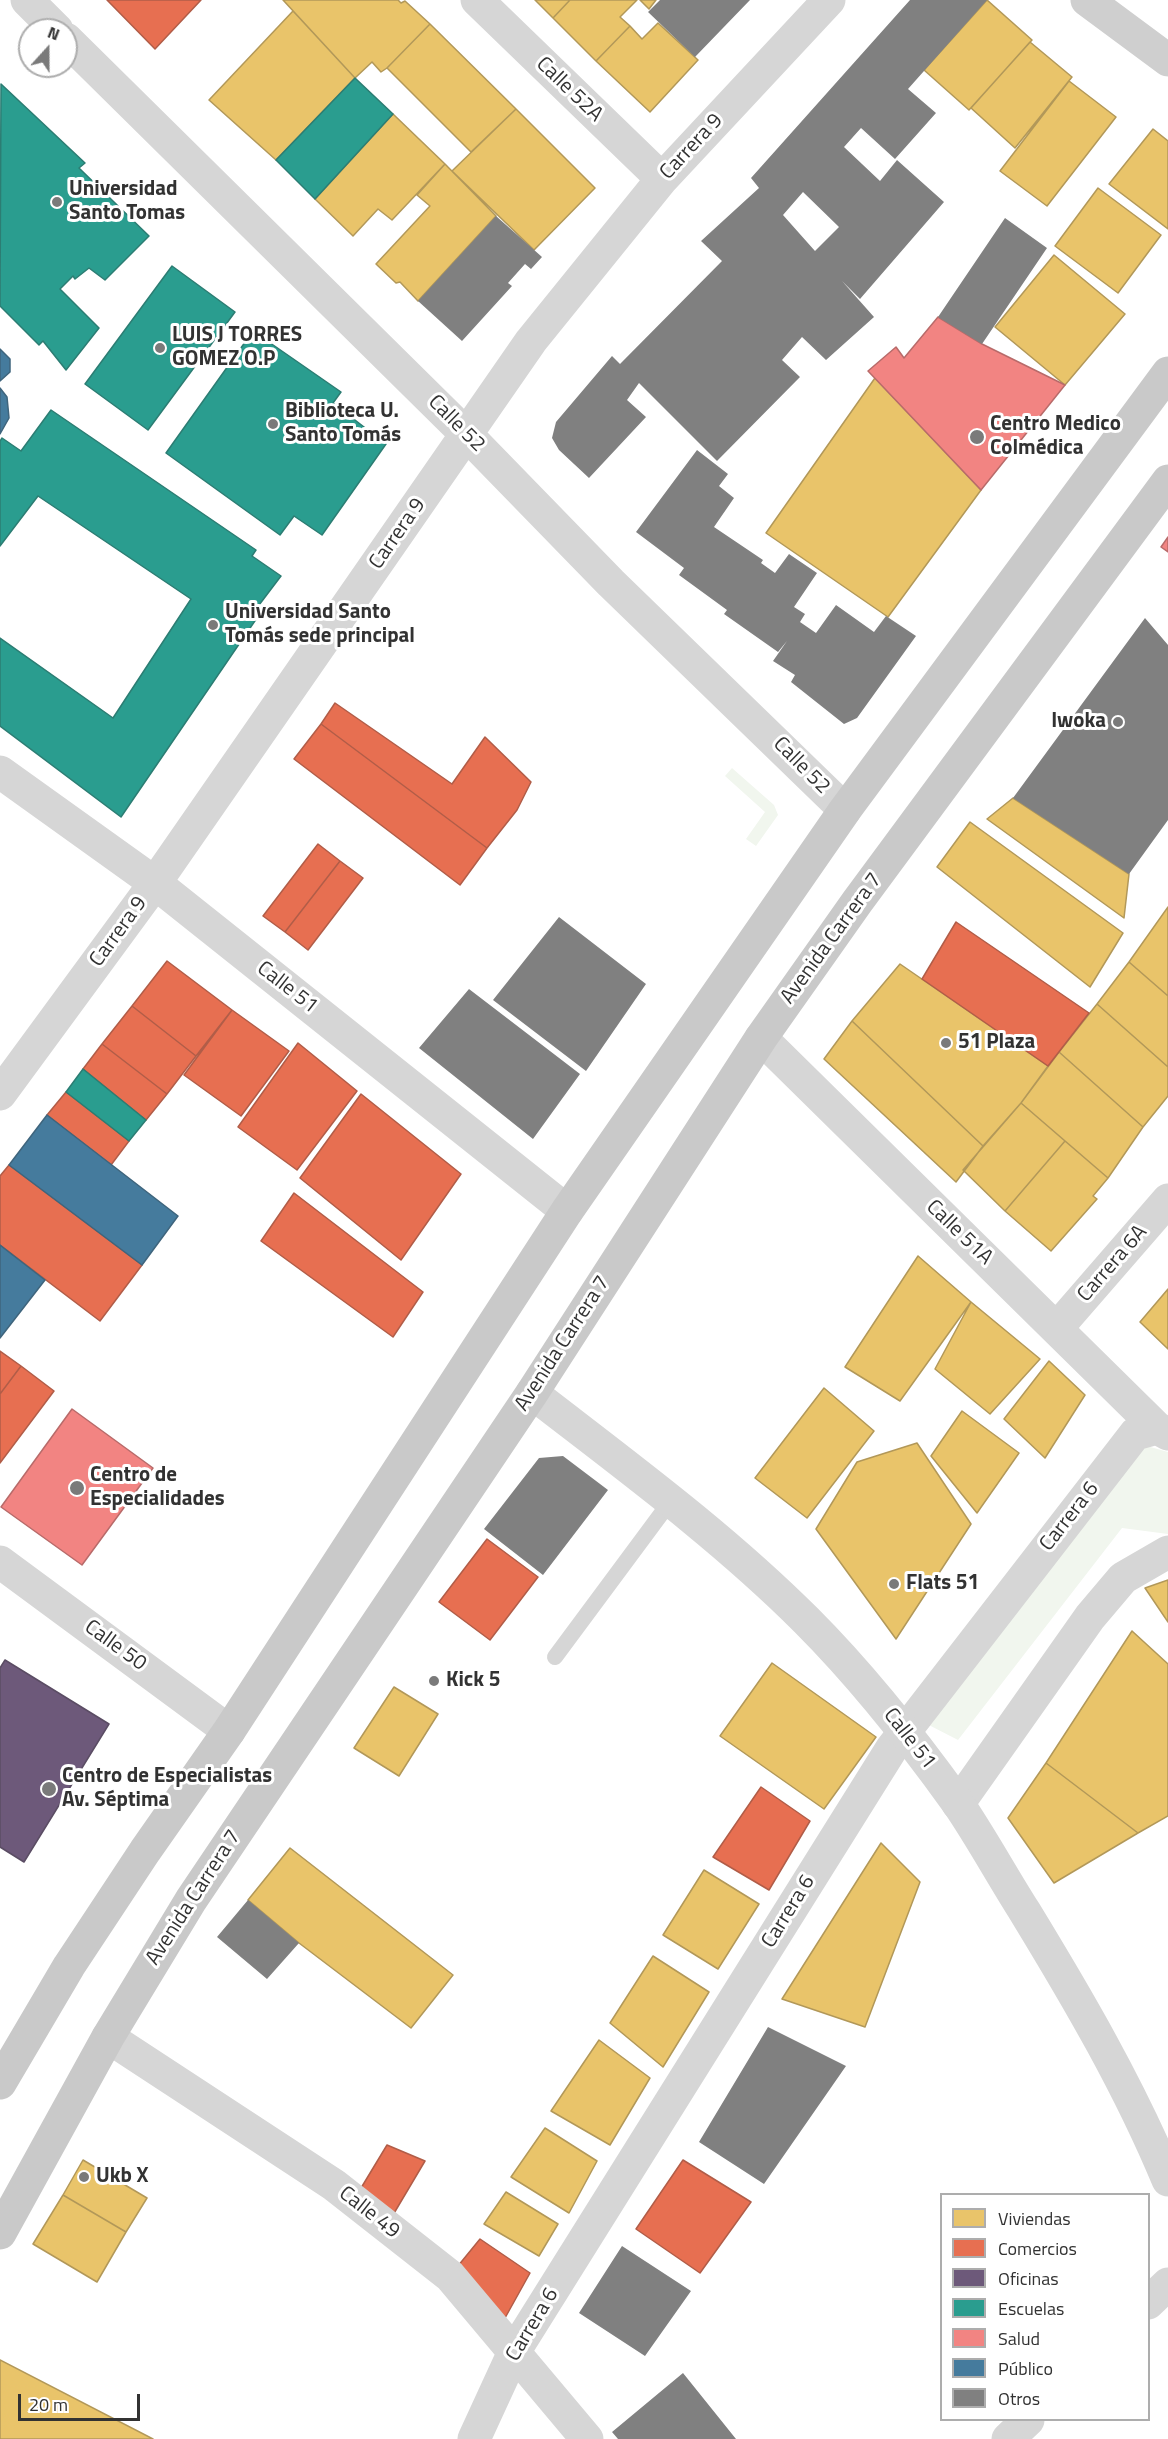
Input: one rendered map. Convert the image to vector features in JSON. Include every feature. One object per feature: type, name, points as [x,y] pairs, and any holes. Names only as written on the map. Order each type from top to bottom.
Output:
[{"type":"main road","points":[[1087,0],[1168,60]]},
{"type":"main road","points":[[0,2083],[69,1966],[145,1851],[229,1731],[567,1211],[845,810],[1168,373]]},
{"type":"main road","name":"Avenida Carrera 7","points":[[0,2233],[108,2037],[223,1852],[532,1393],[761,1038],[864,893],[1168,481]]},
{"type":"street","points":[[27,0],[45,18]]},
{"type":"street","name":"Calle 52A","points":[[477,0],[662,179]]},
{"type":"street","name":"Carrera 9","points":[[0,1094],[155,883],[531,341],[662,179],[830,0]]},
{"type":"street","name":"Calle 52","points":[[78,51],[467,435],[611,583],[845,810]]},
{"type":"street","name":"Calle 51","points":[[0,772],[155,883],[567,1211]]},
{"type":"street","name":"Calle 51A","points":[[761,1038],[1163,1431]]},
{"type":"street","name":"Carrera 6A","points":[[1057,1328],[1168,1200]]},
{"type":"street","name":"Calle 51","points":[[532,1393],[670,1502],[804,1619],[858,1675],[904,1731],[958,1804],[1087,2015],[1120,2078],[1168,2180]]},
{"type":"street","name":"Carrera 6","points":[[474,2439],[514,2352],[904,1731],[1135,1434],[1163,1431]]},
{"type":"street","points":[[958,1804],[1090,1617],[1123,1578],[1168,1552]]},
{"type":"street","name":"Calle 50","points":[[0,1562],[229,1731]]},
{"type":"street","name":"Calle 49","points":[[108,2037],[334,2185],[450,2276],[587,2439]]},
{"type":"street","points":[[1150,2302],[1168,2284]]},
{"type":"street","points":[[1008,2439],[1027,2421]]},
{"type":"lane","points":[[555,1656],[670,1502]]},
{"type":"shaded area","points":[[732,768],[774,805],[778,815],[756,846],[746,839],[765,812],[725,776]]},
{"type":"shaded area","points":[[1126,1440],[1168,1452],[1168,1534],[1122,1528],[958,1740],[923,1722]]},
{"type":"building: Viviendas","points":[[283,0],[398,0],[401,3],[405,1],[430,24],[387,68],[381,72],[372,62],[355,78]]},
{"type":"building: Viviendas","points":[[535,0],[570,0],[553,18]]},
{"type":"building: Viviendas","points":[[570,0],[637,0],[620,17],[630,26],[596,61],[553,18]]},
{"type":"building: Viviendas","points":[[640,0],[656,0],[649,9]]},
{"type":"building: Viviendas","points":[[987,0],[1032,40],[969,110],[924,70]]},
{"type":"building: Viviendas","points":[[293,11],[355,78],[276,160],[209,100]]},
{"type":"building: Viviendas","points":[[658,23],[698,60],[650,112],[596,61],[630,26],[642,39]]},
{"type":"building: Viviendas","points":[[430,24],[516,109],[471,152],[387,68]]},
{"type":"building: Viviendas","points":[[1030,42],[1072,77],[1015,148],[971,108]]},
{"type":"building: Viviendas","points":[[1069,81],[1116,117],[1047,206],[1000,171]]},
{"type":"building: Viviendas","points":[[516,109],[595,188],[534,250],[452,171]]},
{"type":"building: Viviendas","points":[[393,114],[445,164],[392,220],[378,209],[353,236],[315,199]]},
{"type":"building: Viviendas","points":[[1153,129],[1168,141],[1168,229],[1109,184]]},
{"type":"building: Viviendas","points":[[445,164],[496,216],[418,301],[400,282],[396,283],[376,264],[430,206],[417,195]]},
{"type":"building: Viviendas","points":[[1098,188],[1161,235],[1118,293],[1055,246]]},
{"type":"building: Viviendas","points":[[1054,255],[1125,314],[1065,385],[995,327]]},
{"type":"building: Viviendas","points":[[875,378],[981,490],[888,617],[766,533]]},
{"type":"building: Viviendas","points":[[1013,798],[1129,874],[1124,918],[987,819]]},
{"type":"building: Viviendas","points":[[970,822],[1123,933],[1090,987],[937,867]]},
{"type":"building: Viviendas","points":[[1168,907],[1168,996],[1129,962]]},
{"type":"building: Viviendas","points":[[1129,962],[1168,996],[1168,1067],[1097,1004]]},
{"type":"building: Viviendas","name":"51 Plaza","points":[[900,964],[1048,1066],[1021,1103],[983,1146],[852,1021]]},
{"type":"building: Viviendas","points":[[1097,1004],[1168,1067],[1168,1096],[1143,1127],[1059,1052]]},
{"type":"building: Viviendas","points":[[852,1021],[983,1146],[956,1182],[824,1059]]},
{"type":"building: Viviendas","points":[[1059,1052],[1143,1127],[1108,1178],[1021,1103]]},
{"type":"building: Viviendas","points":[[1021,1103],[1065,1141],[1005,1211],[963,1170]]},
{"type":"building: Viviendas","points":[[1065,1141],[1108,1178],[1093,1196],[1097,1199],[1051,1251],[1005,1211]]},
{"type":"building: Viviendas","points":[[918,1256],[971,1302],[900,1401],[845,1367]]},
{"type":"building: Viviendas","points":[[1168,1289],[1168,1349],[1140,1322]]},
{"type":"building: Viviendas","points":[[971,1302],[1040,1359],[990,1414],[935,1369]]},
{"type":"building: Viviendas","points":[[1049,1361],[1085,1395],[1045,1458],[1004,1419]]},
{"type":"building: Viviendas","points":[[824,1388],[874,1431],[807,1518],[755,1478]]},
{"type":"building: Viviendas","points":[[962,1411],[1019,1453],[977,1513],[931,1456]]},
{"type":"building: Viviendas","name":"Flats 51","points":[[917,1443],[971,1524],[896,1639],[816,1529],[857,1462]]},
{"type":"building: Viviendas","points":[[1168,1580],[1168,1622],[1145,1588]]},
{"type":"building: Viviendas","points":[[1132,1631],[1168,1664],[1168,1816],[1138,1833],[1046,1763]]},
{"type":"building: Viviendas","points":[[772,1663],[876,1737],[824,1809],[720,1736]]},
{"type":"building: Viviendas","points":[[394,1687],[438,1714],[399,1776],[354,1748]]},
{"type":"building: Viviendas","points":[[1046,1763],[1138,1833],[1054,1883],[1008,1818]]},
{"type":"building: Viviendas","points":[[881,1843],[920,1882],[865,2027],[782,1999]]},
{"type":"building: Viviendas","points":[[290,1848],[453,1975],[411,2028],[299,1943],[248,1900]]},
{"type":"building: Viviendas","points":[[704,1870],[759,1904],[718,1969],[663,1935]]},
{"type":"building: Viviendas","points":[[653,1956],[709,1992],[663,2067],[610,2023]]},
{"type":"building: Viviendas","points":[[599,2040],[650,2078],[610,2145],[551,2111]]},
{"type":"building: Viviendas","points":[[545,2128],[597,2161],[569,2213],[511,2177]]},
{"type":"building: Viviendas","points":[[83,2160],[147,2198],[126,2232],[63,2195]]},
{"type":"building: Viviendas","points":[[506,2192],[558,2224],[539,2256],[484,2224]]},
{"type":"building: Viviendas","points":[[63,2195],[126,2232],[97,2282],[33,2244]]},
{"type":"building: Viviendas","points":[[0,2360],[153,2439],[0,2439]]},
{"type":"building: Comercios","points":[[107,0],[201,0],[155,49]]},
{"type":"building: Comercios","points":[[335,703],[452,784],[485,737],[531,782],[517,810],[487,848],[321,724]]},
{"type":"building: Comercios","points":[[321,724],[487,848],[460,885],[294,759]]},
{"type":"building: Comercios","points":[[318,844],[340,861],[285,932],[263,916]]},
{"type":"building: Comercios","points":[[340,861],[363,878],[308,950],[285,932]]},
{"type":"building: Comercios","points":[[956,922],[1089,1013],[1048,1066],[922,979]]},
{"type":"building: Comercios","points":[[167,961],[232,1010],[196,1056],[132,1006]]},
{"type":"building: Comercios","points":[[132,1006],[196,1056],[167,1094],[102,1044]]},
{"type":"building: Comercios","points":[[232,1010],[289,1051],[241,1116],[184,1075]]},
{"type":"building: Comercios","points":[[298,1043],[357,1091],[297,1170],[238,1127]]},
{"type":"building: Comercios","points":[[102,1044],[167,1094],[146,1120],[83,1069]]},
{"type":"building: Comercios","points":[[66,1092],[129,1141],[111,1165],[47,1115]]},
{"type":"building: Comercios","points":[[361,1094],[461,1174],[401,1260],[300,1178]]},
{"type":"building: Comercios","points":[[9,1165],[142,1265],[100,1321],[0,1245],[0,1176]]},
{"type":"building: Comercios","points":[[294,1193],[423,1292],[393,1337],[261,1241]]},
{"type":"building: Comercios","points":[[0,1351],[21,1366],[0,1394]]},
{"type":"building: Comercios","points":[[21,1366],[54,1391],[0,1463],[0,1394]]},
{"type":"building: Comercios","points":[[487,1539],[538,1577],[490,1640],[439,1602]]},
{"type":"building: Comercios","points":[[761,1787],[810,1821],[769,1890],[713,1857]]},
{"type":"building: Comercios","points":[[387,2145],[425,2161],[390,2220],[358,2193]]},
{"type":"building: Comercios","points":[[683,2160],[751,2202],[700,2273],[636,2229]]},
{"type":"building: Comercios","points":[[480,2239],[530,2273],[505,2318],[453,2272]]},
{"type":"building: Oficinas","points":[[5,1660],[109,1724],[24,1862],[0,1847],[0,1668]]},
{"type":"building: Escuelas","points":[[355,78],[393,114],[315,199],[276,160]]},
{"type":"building: Escuelas","name":"Universidad Santo Tomas","points":[[1,84],[85,163],[79,168],[149,236],[105,280],[89,268],[75,279],[73,276],[60,289],[99,328],[66,370],[43,341],[39,345],[0,306]]},
{"type":"building: Escuelas","name":"LUIS J TORRES GOMEZ O.P","points":[[172,266],[235,312],[148,430],[85,384]]},
{"type":"building: Escuelas","name":"Biblioteca U. Santo Tomás","points":[[253,331],[341,392],[333,403],[386,444],[322,535],[294,516],[280,535],[166,453]]},
{"type":"building: Escuelas","name":"Universidad Santo Tomás sede principal","points":[[51,410],[256,550],[252,556],[281,576],[256,609],[261,612],[121,817],[0,726],[0,638],[113,718],[191,599],[38,496],[0,546],[0,441],[2,438],[21,451]]},
{"type":"building: Escuelas","points":[[83,1069],[146,1120],[129,1141],[66,1092]]},
{"type":"building: Salud","name":"Centro Medico Colmédica","points":[[938,317],[982,344],[1065,385],[981,490],[868,371],[896,347],[904,358]]},
{"type":"building: Salud","points":[[1168,537],[1168,552],[1161,547]]},
{"type":"building: Salud","name":"Centro de Especialidades","points":[[72,1409],[153,1468],[82,1565],[1,1507]]},
{"type":"building: Público","points":[[0,349],[10,359],[10,372],[0,381]]},
{"type":"building: Público","points":[[0,388],[7,397],[9,418],[0,434]]},
{"type":"building: Público","points":[[47,1115],[178,1216],[142,1265],[9,1165]]},
{"type":"building: Público","points":[[0,1245],[45,1280],[0,1338]]},
{"type":"building: Otros","points":[[660,0],[750,0],[695,57],[648,12]]},
{"type":"building: Otros","points":[[910,0],[987,0],[908,89],[936,113],[895,159],[861,128],[844,147],[880,181],[897,160],[944,202],[860,299],[842,281],[874,317],[826,360],[802,337],[782,360],[800,377],[717,461],[639,383],[627,400],[646,417],[589,478],[559,450],[552,438],[556,422],[612,356],[620,364],[722,261],[701,241],[759,188],[751,178]],"holes":[[[803,192],[839,227],[815,251],[783,215]]]},
{"type":"building: Otros","points":[[496,216],[542,257],[531,269],[525,264],[508,283],[512,286],[462,341],[418,301]]},
{"type":"building: Otros","points":[[1005,218],[1047,248],[982,344],[938,317]]},
{"type":"building: Otros","points":[[697,450],[728,474],[719,486],[734,498],[714,527],[763,560],[761,563],[775,573],[789,554],[817,573],[794,607],[805,614],[800,622],[816,633],[836,605],[874,632],[886,616],[916,636],[857,718],[844,724],[791,682],[795,675],[773,661],[787,641],[778,652],[724,614],[727,610],[679,575],[684,568],[636,532]]},
{"type":"building: Otros","name":"Iwoka","points":[[1145,618],[1168,645],[1168,820],[1129,874],[1013,798]]},
{"type":"building: Otros","points":[[559,917],[646,984],[586,1071],[493,1000]]},
{"type":"building: Otros","points":[[469,989],[580,1074],[533,1139],[419,1048]]},
{"type":"building: Otros","points":[[563,1456],[608,1490],[543,1575],[484,1529],[539,1458]]},
{"type":"building: Otros","points":[[248,1900],[299,1943],[267,1979],[217,1937]]},
{"type":"building: Otros","points":[[768,2027],[846,2066],[764,2184],[699,2142]]},
{"type":"building: Otros","points":[[622,2246],[691,2291],[645,2356],[579,2313]]},
{"type":"building: Otros","points":[[683,2373],[736,2439],[618,2439],[612,2432]]},
{"type":"place","name":"Universidad Santo Tomas","points":[[57,202]]},
{"type":"place","name":"LUIS J TORRES GOMEZ O.P","points":[[160,348]]},
{"type":"place","name":"Biblioteca U. Santo Tomás","points":[[273,424]]},
{"type":"place","name":"Centro Medico Colmédica","points":[[977,437]]},
{"type":"place","name":"Universidad Santo Tomás sede principal","points":[[213,625]]},
{"type":"place","name":"Iwoka","points":[[1118,722]]},
{"type":"place","name":"51 Plaza","points":[[946,1043]]},
{"type":"place","name":"Centro de Especialidades","points":[[77,1488]]},
{"type":"place","name":"Flats 51","points":[[894,1584]]},
{"type":"place","name":"Kick 5","points":[[434,1681]]},
{"type":"place","name":"Centro de Especialistas Av. Séptima","points":[[49,1789]]},
{"type":"place","name":"Ukb X","points":[[84,2177]]}]
